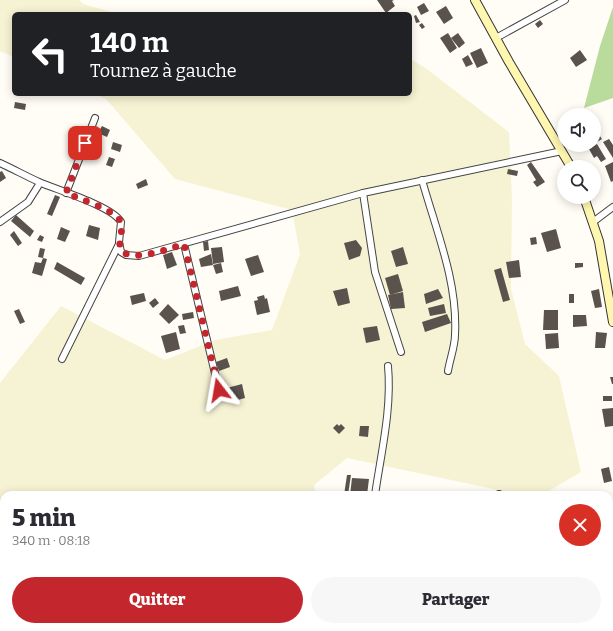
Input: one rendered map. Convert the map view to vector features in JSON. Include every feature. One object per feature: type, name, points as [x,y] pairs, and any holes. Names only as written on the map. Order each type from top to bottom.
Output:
[{"type":"street","points":[[475,0],[557,142]]},
{"type":"street","points":[[496,38],[565,0]]},
{"type":"street","points":[[66,193],[95,118]]},
{"type":"street","points":[[0,163],[40,182],[105,209],[117,217],[121,225],[119,242],[121,252],[133,256],[139,256],[363,193],[557,152]]},
{"type":"street","points":[[422,180],[446,262],[455,304],[456,336],[448,371]]},
{"type":"street","points":[[0,222],[28,202],[40,182]]},
{"type":"street","points":[[363,193],[375,272],[401,352]]},
{"type":"street","points":[[587,204],[598,242],[613,322]]},
{"type":"street","points":[[593,222],[613,208]]},
{"type":"street","points":[[62,359],[119,242]]},
{"type":"street","points":[[184,244],[219,390]]},
{"type":"street","points":[[376,491],[388,413],[390,383],[388,366]]},
{"type":"shaded area","points":[[0,0],[79,0],[83,4],[111,12],[12,12],[12,56],[0,51]]},
{"type":"shaded area","points":[[412,60],[424,67],[509,132],[512,198],[511,289],[525,344],[559,376],[581,472],[549,491],[503,491],[347,458],[314,485],[315,491],[0,491],[0,383],[61,306],[165,360],[215,340],[272,330],[300,254],[292,210],[175,179],[106,99],[99,96],[412,96]]},
{"type":"green space","points":[[613,7],[613,98],[584,108],[600,46]]},
{"type":"building","points":[[377,0],[394,0],[392,1],[395,6],[385,12]]},
{"type":"building","points":[[424,3],[429,11],[421,15],[417,7]]},
{"type":"building","points":[[446,6],[453,18],[444,24],[436,12]]},
{"type":"building","points":[[416,15],[420,22],[416,23],[414,16]]},
{"type":"building","points":[[540,20],[543,24],[538,28],[535,24]]},
{"type":"building","points":[[422,23],[425,27],[422,29],[419,25]]},
{"type":"building","points":[[448,33],[457,48],[450,53],[440,38]]},
{"type":"building","points":[[458,33],[465,43],[459,48],[451,38]]},
{"type":"building","points":[[481,48],[488,63],[477,68],[470,53]]},
{"type":"building","points":[[580,50],[587,60],[576,67],[570,58]]},
{"type":"building","points":[[468,55],[473,64],[466,67],[462,59]]},
{"type":"building","points":[[15,102],[26,104],[25,110],[14,108]]},
{"type":"building","points":[[102,126],[110,130],[107,137],[98,133]]},
{"type":"building","points":[[609,139],[613,145],[613,158],[603,142]]},
{"type":"building","points":[[113,142],[122,145],[120,152],[111,149]]},
{"type":"building","points":[[601,151],[606,159],[601,162],[597,156],[594,158],[591,152],[601,152]]},
{"type":"building","points":[[109,157],[115,159],[112,167],[106,165]]},
{"type":"building","points":[[531,162],[545,182],[537,187],[533,182],[536,180],[527,165]]},
{"type":"building","points":[[613,162],[613,181],[611,182],[605,166]]},
{"type":"building","points":[[508,169],[518,171],[517,176],[507,174]]},
{"type":"building","points":[[2,171],[6,178],[0,182],[0,172]]},
{"type":"building","points":[[146,179],[148,185],[138,189],[136,184]]},
{"type":"building","points":[[55,195],[60,197],[52,216],[47,214]]},
{"type":"building","points":[[16,215],[34,231],[30,237],[11,221]]},
{"type":"building","points":[[89,225],[100,228],[98,240],[86,236]]},
{"type":"building","points":[[61,227],[70,231],[65,242],[57,239]]},
{"type":"building","points":[[556,229],[561,248],[547,252],[541,233]]},
{"type":"building","points":[[14,231],[22,243],[18,246],[10,235]]},
{"type":"building","points":[[40,235],[44,237],[42,242],[37,240]]},
{"type":"building","points":[[536,237],[537,244],[531,245],[530,238]]},
{"type":"building","points":[[356,240],[362,248],[360,256],[349,260],[344,243]]},
{"type":"building","points":[[208,241],[209,250],[204,251],[203,242]]},
{"type":"building","points":[[222,247],[224,262],[213,264],[211,248]]},
{"type":"building","points":[[403,247],[408,264],[396,267],[391,251]]},
{"type":"building","points":[[40,248],[45,249],[43,258],[38,257]]},
{"type":"building","points":[[172,252],[177,265],[167,269],[163,255]]},
{"type":"building","points":[[211,254],[213,265],[201,267],[199,259]]},
{"type":"building","points":[[258,255],[264,272],[251,276],[245,259]]},
{"type":"building","points":[[43,258],[47,259],[42,276],[32,273],[35,262],[41,263]]},
{"type":"building","points":[[519,260],[521,277],[509,278],[506,262]]},
{"type":"building","points":[[57,262],[85,278],[81,285],[54,269]]},
{"type":"building","points":[[221,263],[223,272],[216,274],[213,265]]},
{"type":"building","points":[[575,263],[583,263],[583,267],[575,268]]},
{"type":"building","points":[[501,268],[510,300],[503,302],[494,270]]},
{"type":"building","points":[[398,274],[403,291],[390,295],[385,278]]},
{"type":"building","points":[[238,286],[241,296],[221,301],[219,291]]},
{"type":"building","points":[[347,288],[350,303],[338,306],[333,291]]},
{"type":"building","points":[[438,289],[443,298],[426,304],[424,294]]},
{"type":"building","points":[[599,289],[602,307],[595,308],[591,291]]},
{"type":"building","points":[[403,292],[405,308],[391,309],[388,295]]},
{"type":"building","points":[[144,293],[146,301],[132,305],[130,296]]},
{"type":"building","points":[[569,294],[574,294],[574,303],[569,303]]},
{"type":"building","points":[[264,295],[265,299],[267,298],[270,312],[257,315],[254,301],[258,300],[257,297]]},
{"type":"building","points":[[155,298],[159,303],[153,308],[149,303]]},
{"type":"building","points":[[168,304],[179,315],[169,324],[159,314]]},
{"type":"building","points":[[444,304],[446,313],[430,316],[428,308]]},
{"type":"building","points":[[19,309],[25,322],[20,324],[14,311]]},
{"type":"building","points":[[544,310],[558,310],[558,330],[543,330]]},
{"type":"building","points":[[193,312],[194,318],[183,320],[182,314]]},
{"type":"building","points":[[447,314],[451,323],[425,332],[422,322]]},
{"type":"building","points":[[573,315],[586,315],[587,326],[573,327]]},
{"type":"building","points":[[184,325],[186,333],[180,334],[178,326]]},
{"type":"building","points":[[377,326],[380,340],[366,343],[363,328]]},
{"type":"building","points":[[176,332],[180,349],[166,353],[161,336]]},
{"type":"building","points":[[596,332],[607,333],[605,348],[595,348]]},
{"type":"building","points":[[558,333],[559,348],[546,349],[545,334]]},
{"type":"building","points":[[227,358],[230,367],[219,371],[216,362]]},
{"type":"building","points":[[610,377],[613,377],[613,384],[612,384]]},
{"type":"building","points":[[242,384],[245,398],[230,402],[227,388]]},
{"type":"building","points":[[603,396],[612,396],[612,401],[603,401]]},
{"type":"building","points":[[613,408],[613,426],[605,427],[602,409]]},
{"type":"building","points":[[337,424],[339,426],[341,424],[345,428],[339,434],[333,428]]},
{"type":"building","points":[[360,426],[369,426],[368,437],[359,436]]},
{"type":"building","points":[[609,467],[612,481],[604,483],[601,469]]},
{"type":"building","points":[[347,475],[351,475],[349,491],[345,491]]},
{"type":"building","points":[[352,478],[369,479],[368,491],[350,491]]},
{"type":"route","points":[[85,143],[66,193],[105,209],[120,219],[120,248],[121,252],[126,255],[139,256],[184,244],[219,390]]}]
